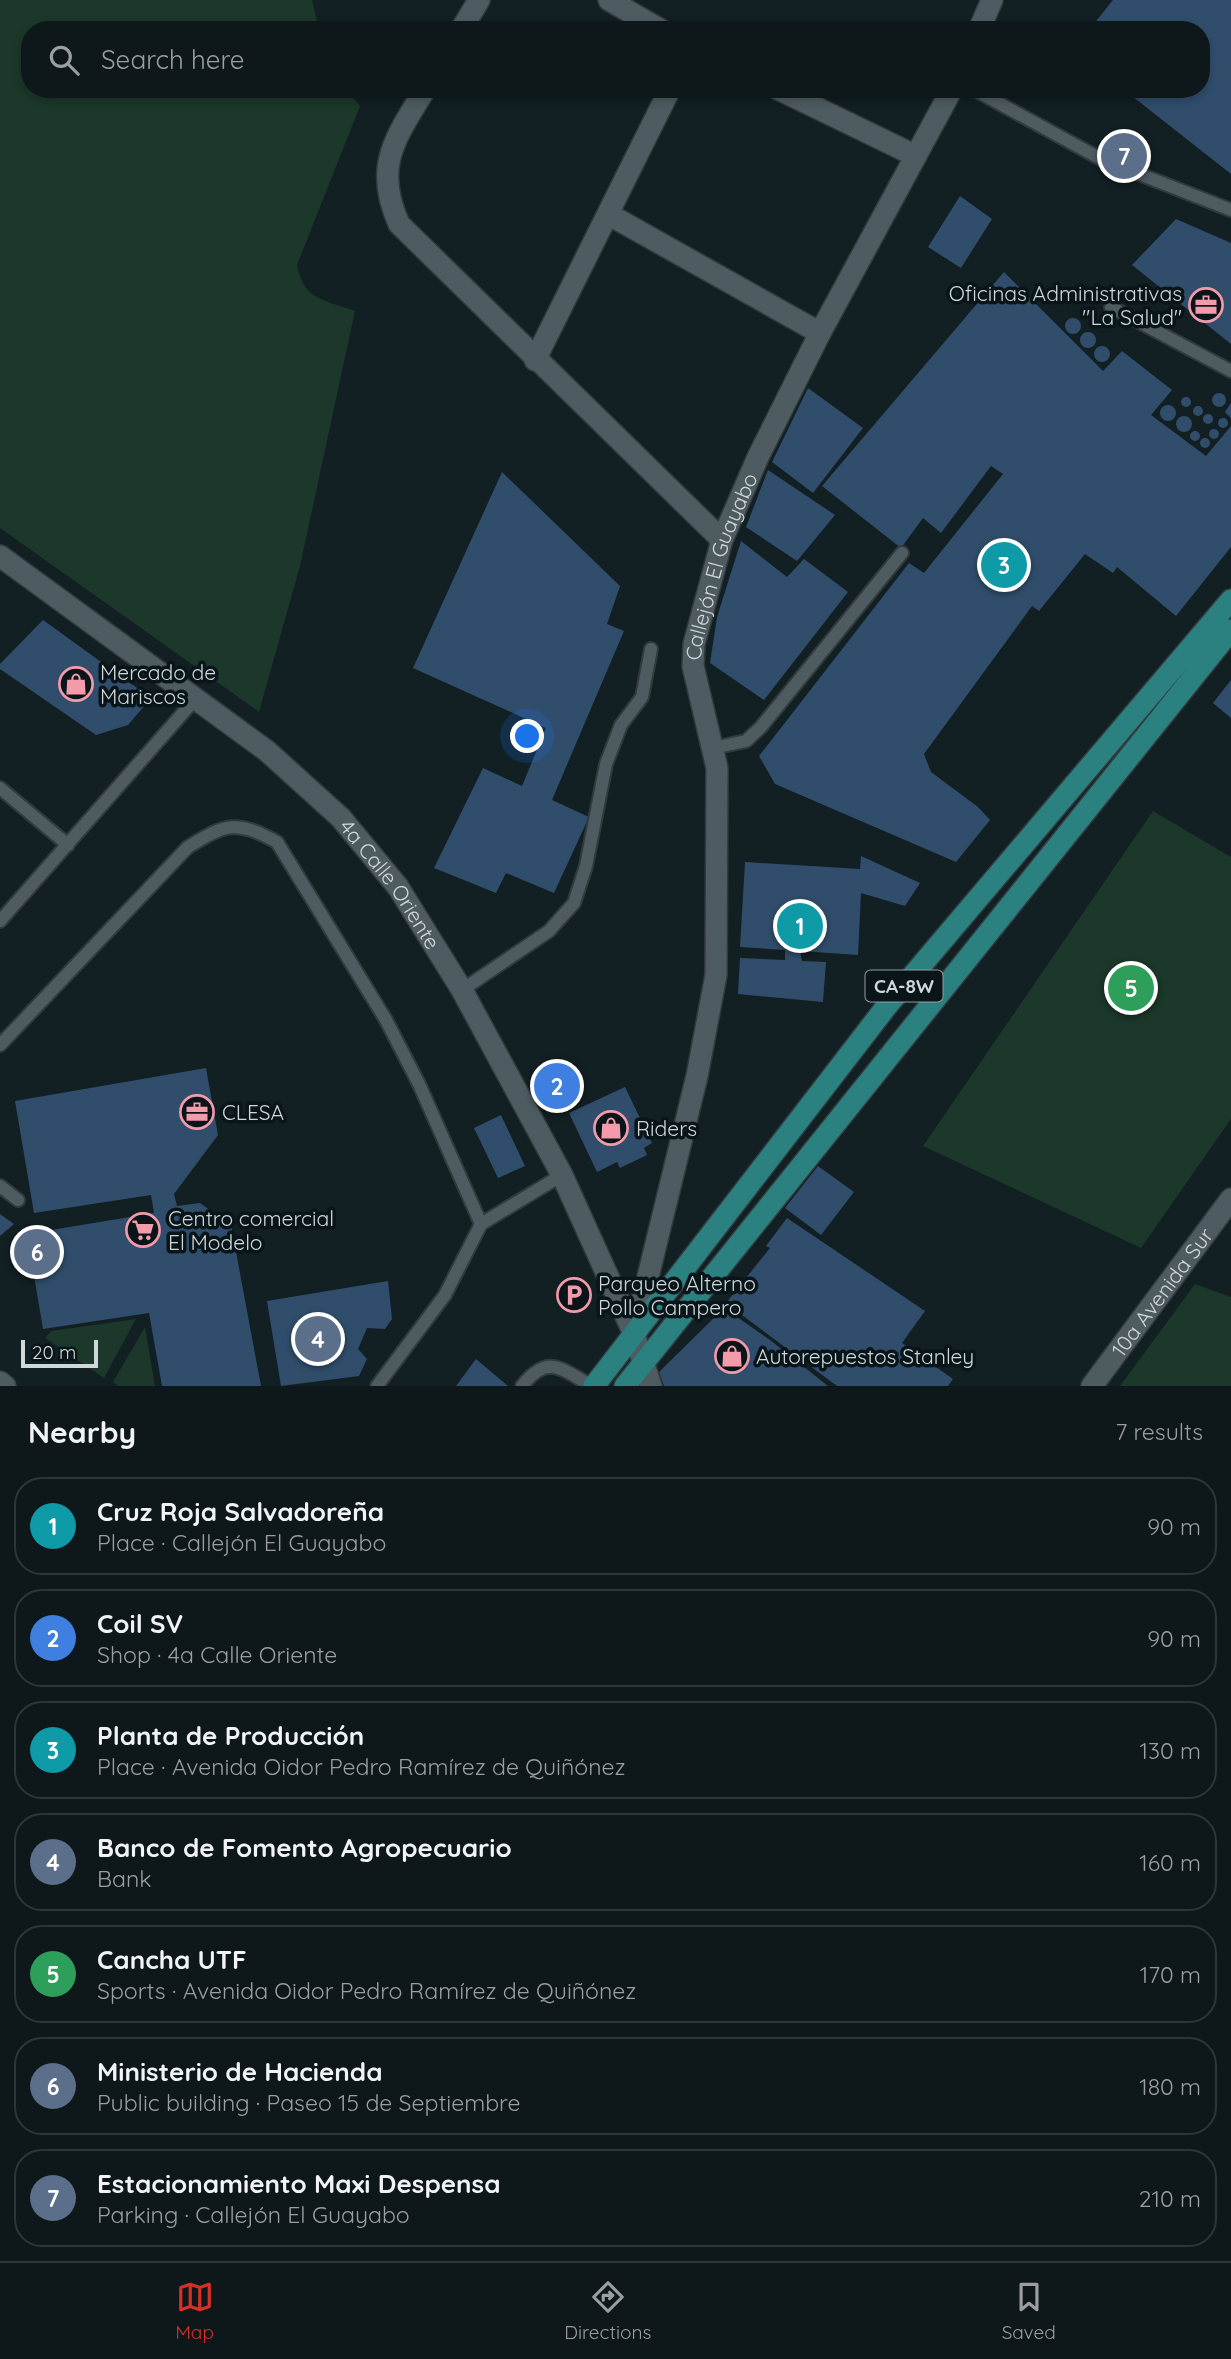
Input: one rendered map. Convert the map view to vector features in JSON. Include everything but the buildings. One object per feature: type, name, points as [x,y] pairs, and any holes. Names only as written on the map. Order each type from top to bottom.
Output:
[{"type":"main road","name":"CA-8W","points":[[593,1386],[886,1007],[1228,614]]},
{"type":"main road","name":"CA-8W","points":[[625,1386],[1228,614]]},
{"type":"street","points":[[466,21],[479,0]]},
{"type":"street","points":[[609,0],[645,21]]},
{"type":"street","points":[[983,21],[992,0]]},
{"type":"street","points":[[420,98],[396,138],[387,168],[388,199],[399,224],[535,360],[722,540]]},
{"type":"street","points":[[535,360],[666,98]]},
{"type":"street","points":[[797,98],[916,156]]},
{"type":"street","name":"Callejón El Guayabo","points":[[634,1334],[697,1076],[716,975],[716,768],[693,666],[694,644],[722,540],[758,457],[820,332],[947,98]]},
{"type":"street","points":[[608,214],[820,332]]},
{"type":"street","name":"4a Calle Oriente","points":[[0,555],[197,697],[267,751],[341,818],[398,887],[462,990],[562,1175],[634,1334],[651,1386]]},
{"type":"street","name":"10a Avenida Sur","points":[[1092,1386],[1229,1204]]},
{"type":"street","points":[[0,1382],[5,1386]]},
{"type":"lane","points":[[989,98],[1101,159],[1231,210]]},
{"type":"lane","points":[[1111,307],[1231,370]]},
{"type":"lane","points":[[713,748],[746,741],[761,727],[902,553]]},
{"type":"lane","points":[[462,990],[549,931],[574,903],[586,866],[606,764],[621,725],[642,697],[650,649]]},
{"type":"lane","points":[[0,921],[197,697]]},
{"type":"lane","points":[[0,788],[68,845]]},
{"type":"lane","points":[[0,1045],[188,847],[219,828],[250,828],[277,842],[386,1020],[419,1084],[481,1224]]},
{"type":"lane","points":[[377,1386],[445,1295],[481,1224],[562,1175]]},
{"type":"lane","points":[[0,1186],[18,1200]]},
{"type":"lane","points":[[522,1386],[533,1372],[544,1366],[557,1367],[593,1386]]},
{"type":"green space","points":[[0,0],[312,0],[317,21],[21,21],[21,98],[353,98],[360,106],[297,265],[300,277],[310,292],[325,301],[355,311],[300,566],[259,712],[0,528]]},
{"type":"green space","points":[[1153,811],[1231,857],[1231,1119],[1141,1248],[923,1146]]},
{"type":"green space","points":[[1195,1284],[1231,1297],[1231,1386],[1120,1386]]},
{"type":"green space","points":[[136,1319],[104,1378],[45,1338],[51,1331]]},
{"type":"green space","points":[[145,1327],[155,1386],[118,1386],[113,1382]]},
{"type":"place","name":"Estacionamiento Maxi Despensa","points":[[1124,156]]},
{"type":"place","name":"Oficinas Administrativas \"La Salud\"","points":[[1206,305]]},
{"type":"place","name":"Planta de Producción","points":[[1004,565]]},
{"type":"place","name":"Mercado de Mariscos","points":[[76,684]]},
{"type":"place","name":"Cruz Roja Salvadoreña","points":[[800,926]]},
{"type":"place","name":"Cancha UTF","points":[[1131,988]]},
{"type":"place","name":"Coil SV","points":[[557,1086]]},
{"type":"place","name":"CLESA","points":[[197,1112]]},
{"type":"place","name":"Riders","points":[[611,1128]]},
{"type":"place","name":"Centro comercial El Modelo","points":[[143,1230]]},
{"type":"place","name":"Ministerio de Hacienda","points":[[37,1252]]},
{"type":"place","name":"Parqueo Alterno Pollo Campero","points":[[574,1295]]},
{"type":"place","name":"Banco de Fomento Agropecuario","points":[[318,1339]]},
{"type":"place","name":"Autorepuestos Stanley","points":[[732,1356]]}]
